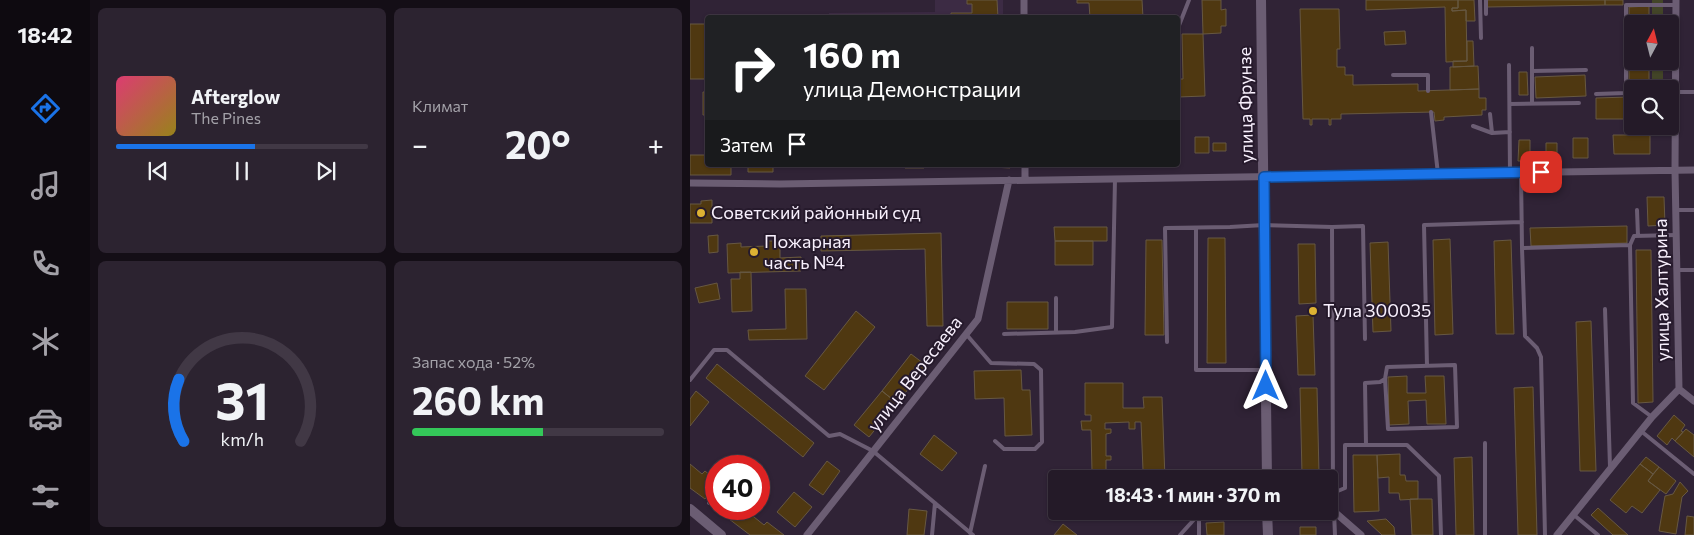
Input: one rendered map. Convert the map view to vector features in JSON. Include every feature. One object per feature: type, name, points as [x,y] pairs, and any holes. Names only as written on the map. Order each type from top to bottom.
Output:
[{"type":"street","points":[[1024,0],[1024,15]]},
{"type":"street","name":"улица Фрунзе","points":[[1261,0],[1267,470]]},
{"type":"street","name":"улица Халтурина","points":[[1676,2],[1676,80]]},
{"type":"street","name":"улица Халтурина","points":[[1675,135],[1679,388]]},
{"type":"street","points":[[1025,167],[1026,180]]},
{"type":"street","points":[[690,183],[780,184],[1694,170]]},
{"type":"street","name":"улица Вересаева","points":[[808,535],[978,319],[1009,180]]},
{"type":"street","points":[[1557,535],[1652,417],[1679,388],[1694,401]]},
{"type":"street","points":[[690,510],[721,535]]},
{"type":"street","points":[[1338,515],[1361,535]]},
{"type":"street","points":[[1267,520],[1268,535]]},
{"type":"lane","points":[[1180,23],[1189,0]]},
{"type":"lane","points":[[1480,0],[1481,38]]},
{"type":"lane","points":[[1486,0],[1486,14]]},
{"type":"lane","points":[[1596,94],[1626,93],[1626,4],[1676,2]]},
{"type":"lane","points":[[1532,48],[1532,103]]},
{"type":"lane","points":[[1509,65],[1510,173]]},
{"type":"lane","points":[[1532,71],[1586,70]]},
{"type":"lane","points":[[1394,75],[1428,75],[1428,91]]},
{"type":"lane","points":[[1679,92],[1694,92]]},
{"type":"lane","points":[[1510,104],[1579,103]]},
{"type":"lane","points":[[1431,112],[1438,174]]},
{"type":"lane","points":[[1490,114],[1492,133]]},
{"type":"lane","points":[[1474,126],[1492,133],[1510,132]]},
{"type":"lane","points":[[1521,173],[1526,336],[1537,348],[1541,357],[1545,535]]},
{"type":"lane","points":[[1004,334],[1075,332],[1112,327],[1115,179]]},
{"type":"lane","points":[[1637,210],[1638,236]]},
{"type":"lane","points":[[1676,210],[1694,210]]},
{"type":"lane","points":[[1427,366],[1424,225],[1522,222]]},
{"type":"lane","points":[[1167,342],[1165,228],[1264,225],[1363,226],[1365,339]]},
{"type":"lane","points":[[1332,227],[1333,470]]},
{"type":"lane","points":[[1196,228],[1196,370],[1266,370]]},
{"type":"lane","points":[[1652,417],[1633,403],[1630,245],[1634,236],[1676,236]]},
{"type":"lane","points":[[1522,248],[1630,245]]},
{"type":"lane","points":[[1678,270],[1694,270]]},
{"type":"lane","points":[[1056,298],[1056,333]]},
{"type":"lane","points":[[1605,309],[1610,471]]},
{"type":"lane","points":[[966,334],[991,363],[1034,364],[1041,370],[1042,442],[1035,449],[1004,449],[995,441]]},
{"type":"lane","points":[[690,380],[714,350],[727,350],[828,436],[840,434],[873,451],[971,534],[985,466]]},
{"type":"lane","points":[[1455,365],[1457,427],[1388,429],[1385,379],[1386,367],[1455,365]]},
{"type":"lane","points":[[1366,445],[1365,382],[1380,382],[1385,379]]},
{"type":"lane","points":[[1641,431],[1694,474]]},
{"type":"lane","points":[[1485,443],[1485,535]]},
{"type":"lane","points":[[1338,491],[1345,488],[1345,445],[1407,445],[1439,476],[1441,535]]},
{"type":"lane","points":[[932,535],[935,503]]},
{"type":"lane","points":[[1574,515],[1598,535]]},
{"type":"lane","points":[[1180,535],[1194,520]]},
{"type":"lane","points":[[1199,520],[1199,535]]},
{"type":"lane","points":[[1333,520],[1335,535]]},
{"type":"shaded area","points":[[935,0],[1003,0],[1003,15],[829,15],[829,13],[935,12]]},
{"type":"green space","points":[[1652,0],[1663,0],[1663,15],[1652,15]]},
{"type":"green space","points":[[1652,70],[1663,70],[1663,80],[1652,80]]},
{"type":"building","points":[[967,0],[997,0],[998,15],[951,15],[951,13],[972,13],[972,4],[967,4]]},
{"type":"building","points":[[1077,0],[1142,0],[1143,15],[1090,15],[1089,3],[1077,3]]},
{"type":"building","points":[[1202,0],[1221,0],[1221,10],[1226,9],[1226,26],[1221,26],[1221,33],[1203,34]]},
{"type":"building","points":[[1366,0],[1458,0],[1458,8],[1452,8],[1452,11],[1466,10],[1467,61],[1446,62],[1445,7],[1366,10]]},
{"type":"building","points":[[1458,0],[1474,0],[1475,21],[1466,21],[1466,10],[1452,11],[1452,8],[1458,8]]},
{"type":"building","points":[[1487,0],[1605,0],[1605,5],[1487,7]]},
{"type":"building","points":[[1605,0],[1623,0],[1623,5],[1605,5]]},
{"type":"building","points":[[1649,6],[1649,15],[1629,15],[1629,7]]},
{"type":"building","points":[[1300,9],[1339,9],[1340,49],[1337,49],[1337,67],[1345,67],[1345,75],[1353,75],[1353,85],[1418,84],[1418,91],[1479,89],[1479,98],[1486,98],[1486,110],[1482,110],[1482,115],[1444,117],[1444,120],[1435,121],[1434,112],[1341,114],[1341,119],[1331,119],[1331,125],[1329,125],[1329,119],[1312,119],[1312,125],[1310,125],[1310,119],[1303,119]]},
{"type":"building","points":[[690,24],[705,24],[705,79],[690,79]]},
{"type":"building","points":[[1405,31],[1406,44],[1385,45],[1384,32]]},
{"type":"building","points":[[1182,34],[1203,34],[1205,96],[1180,97],[1180,79],[1183,79]]},
{"type":"building","points":[[1467,41],[1473,41],[1474,66],[1453,67],[1453,61],[1467,61]]},
{"type":"building","points":[[1478,66],[1479,89],[1450,90],[1450,67]]},
{"type":"building","points":[[1629,70],[1649,70],[1649,80],[1629,80]]},
{"type":"building","points":[[1519,72],[1527,72],[1528,95],[1519,95]]},
{"type":"building","points":[[1585,75],[1586,96],[1536,98],[1535,77]]},
{"type":"building","points":[[703,92],[705,92],[705,115],[703,115]]},
{"type":"building","points":[[1624,97],[1624,119],[1596,119],[1596,98]]},
{"type":"building","points":[[1613,135],[1650,135],[1650,154],[1614,154]]},
{"type":"building","points":[[1195,137],[1209,137],[1209,153],[1195,153]]},
{"type":"building","points":[[1573,138],[1588,138],[1588,158],[1573,158]]},
{"type":"building","points":[[1519,140],[1530,140],[1530,161],[1518,161]]},
{"type":"building","points":[[1213,143],[1226,143],[1226,151],[1213,151]]},
{"type":"building","points":[[1546,143],[1557,143],[1557,159],[1546,159]]},
{"type":"building","points":[[690,155],[705,155],[705,167],[731,167],[731,175],[690,175]]},
{"type":"building","points":[[748,167],[773,167],[773,172],[748,172]]},
{"type":"building","points":[[905,167],[924,167],[924,168]]},
{"type":"building","points":[[1647,197],[1664,197],[1665,225],[1648,226]]},
{"type":"building","name":"Советский районный суд","points":[[712,200],[712,223],[690,223],[690,204],[701,204],[701,201]]},
{"type":"building","points":[[1627,226],[1627,243],[1531,246],[1530,228]]},
{"type":"building","points":[[1054,227],[1107,227],[1107,241],[1055,241]]},
{"type":"building","points":[[941,233],[943,326],[927,326],[925,249],[821,251],[821,236]]},
{"type":"building","points":[[718,235],[718,252],[709,253],[708,236]]},
{"type":"building","points":[[1208,238],[1225,238],[1226,363],[1207,363]]},
{"type":"building","points":[[1450,239],[1453,334],[1435,335],[1433,240]]},
{"type":"building","points":[[1146,240],[1162,240],[1164,335],[1145,335]]},
{"type":"building","points":[[1511,240],[1514,334],[1496,334],[1494,241]]},
{"type":"building","name":"Пожарная часть №4","points":[[767,241],[780,241],[780,258],[801,257],[801,271],[728,273],[727,244],[741,243],[741,247],[767,246]]},
{"type":"building","points":[[1055,241],[1093,241],[1093,265],[1055,265]]},
{"type":"building","points":[[1388,242],[1391,331],[1373,332],[1370,243]]},
{"type":"building","points":[[1298,244],[1315,244],[1316,303],[1299,304]]},
{"type":"building","points":[[1636,250],[1651,250],[1653,402],[1638,403]]},
{"type":"building","points":[[740,272],[751,272],[752,311],[732,312],[731,279],[740,279]]},
{"type":"building","points":[[717,283],[720,299],[699,303],[695,288]]},
{"type":"building","points":[[785,289],[806,289],[807,339],[749,340],[748,330],[786,329]]},
{"type":"building","points":[[1007,302],[1048,302],[1048,329],[1007,329]]},
{"type":"building","points":[[856,311],[875,327],[824,390],[805,376]]},
{"type":"building","points":[[1313,315],[1315,375],[1298,375],[1296,316]]},
{"type":"building","points":[[1591,321],[1596,471],[1580,471],[1576,322]]},
{"type":"building","points":[[911,354],[927,366],[897,403],[882,391]]},
{"type":"building","points":[[717,364],[814,443],[803,457],[706,378]]},
{"type":"building","points":[[1021,370],[1022,390],[1030,390],[1032,435],[1005,436],[1004,398],[975,399],[974,371]]},
{"type":"building","points":[[1407,376],[1407,393],[1426,393],[1425,376],[1444,376],[1446,424],[1427,424],[1426,400],[1408,401],[1409,424],[1389,425],[1388,377]]},
{"type":"building","points":[[1085,383],[1123,383],[1123,408],[1144,408],[1143,397],[1162,397],[1165,470],[1143,470],[1141,422],[1135,422],[1135,429],[1129,429],[1129,422],[1105,423],[1105,429],[1111,429],[1111,433],[1106,434],[1106,456],[1111,456],[1111,460],[1106,460],[1106,470],[1092,470],[1091,430],[1082,430],[1081,421],[1091,421],[1091,415],[1085,415]]},
{"type":"building","points":[[1533,387],[1537,535],[1518,535],[1514,388]]},
{"type":"building","points":[[1300,388],[1317,388],[1319,470],[1302,470]]},
{"type":"building","points":[[696,391],[709,402],[690,426],[690,399]]},
{"type":"building","points":[[882,391],[897,403],[869,437],[854,425]]},
{"type":"building","points":[[1674,415],[1685,425],[1681,431],[1683,432],[1675,441],[1672,438],[1667,445],[1657,436]]},
{"type":"building","points":[[1686,429],[1694,435],[1694,457],[1675,441]]},
{"type":"building","points":[[934,435],[957,453],[942,471],[920,454]]},
{"type":"building","points":[[1400,454],[1400,475],[1405,475],[1406,481],[1418,481],[1418,499],[1400,500],[1399,493],[1389,493],[1389,477],[1378,478],[1377,455]]},
{"type":"building","points":[[1353,455],[1377,455],[1379,511],[1354,512]]},
{"type":"building","points":[[1472,457],[1474,535],[1456,535],[1454,458]]},
{"type":"building","points":[[1646,457],[1659,467],[1653,474],[1640,464]]},
{"type":"building","points":[[827,461],[840,471],[823,495],[809,485]]},
{"type":"building","points":[[690,464],[702,474],[705,471],[705,499],[690,488]]},
{"type":"building","points":[[1640,464],[1653,474],[1648,481],[1660,490],[1642,513],[1632,506],[1626,513],[1610,500]]},
{"type":"building","points":[[1659,467],[1676,481],[1666,494],[1648,481]]},
{"type":"building","points":[[1680,482],[1688,491],[1682,497],[1676,534],[1659,531],[1665,496],[1673,494]]},
{"type":"building","points":[[794,492],[812,507],[795,527],[777,512]]},
{"type":"building","points":[[1410,499],[1432,499],[1433,535],[1412,535]]},
{"type":"building","points":[[1598,508],[1628,535],[1613,535],[1591,515]]},
{"type":"building","points":[[909,509],[927,511],[924,535],[907,535]]},
{"type":"building","points":[[1687,516],[1694,517],[1694,535],[1685,535]]},
{"type":"building","points":[[1386,519],[1394,527],[1395,535],[1382,535],[1367,521]]},
{"type":"building","points":[[730,520],[758,520],[764,525],[767,522],[784,535],[750,535]]},
{"type":"building","points":[[1224,522],[1224,535],[1207,535],[1206,523]]},
{"type":"building","points":[[1063,524],[1077,535],[1054,535]]},
{"type":"building","points":[[1300,527],[1316,527],[1316,535],[1300,535]]},
{"type":"place","name":"Советский районный суд","points":[[701,213]]},
{"type":"place","name":"Пожарная часть №4","points":[[754,252]]},
{"type":"place","name":"Тула 300035","points":[[1313,311]]},
{"type":"route","points":[[1266,386],[1264,177],[1541,172]]}]
